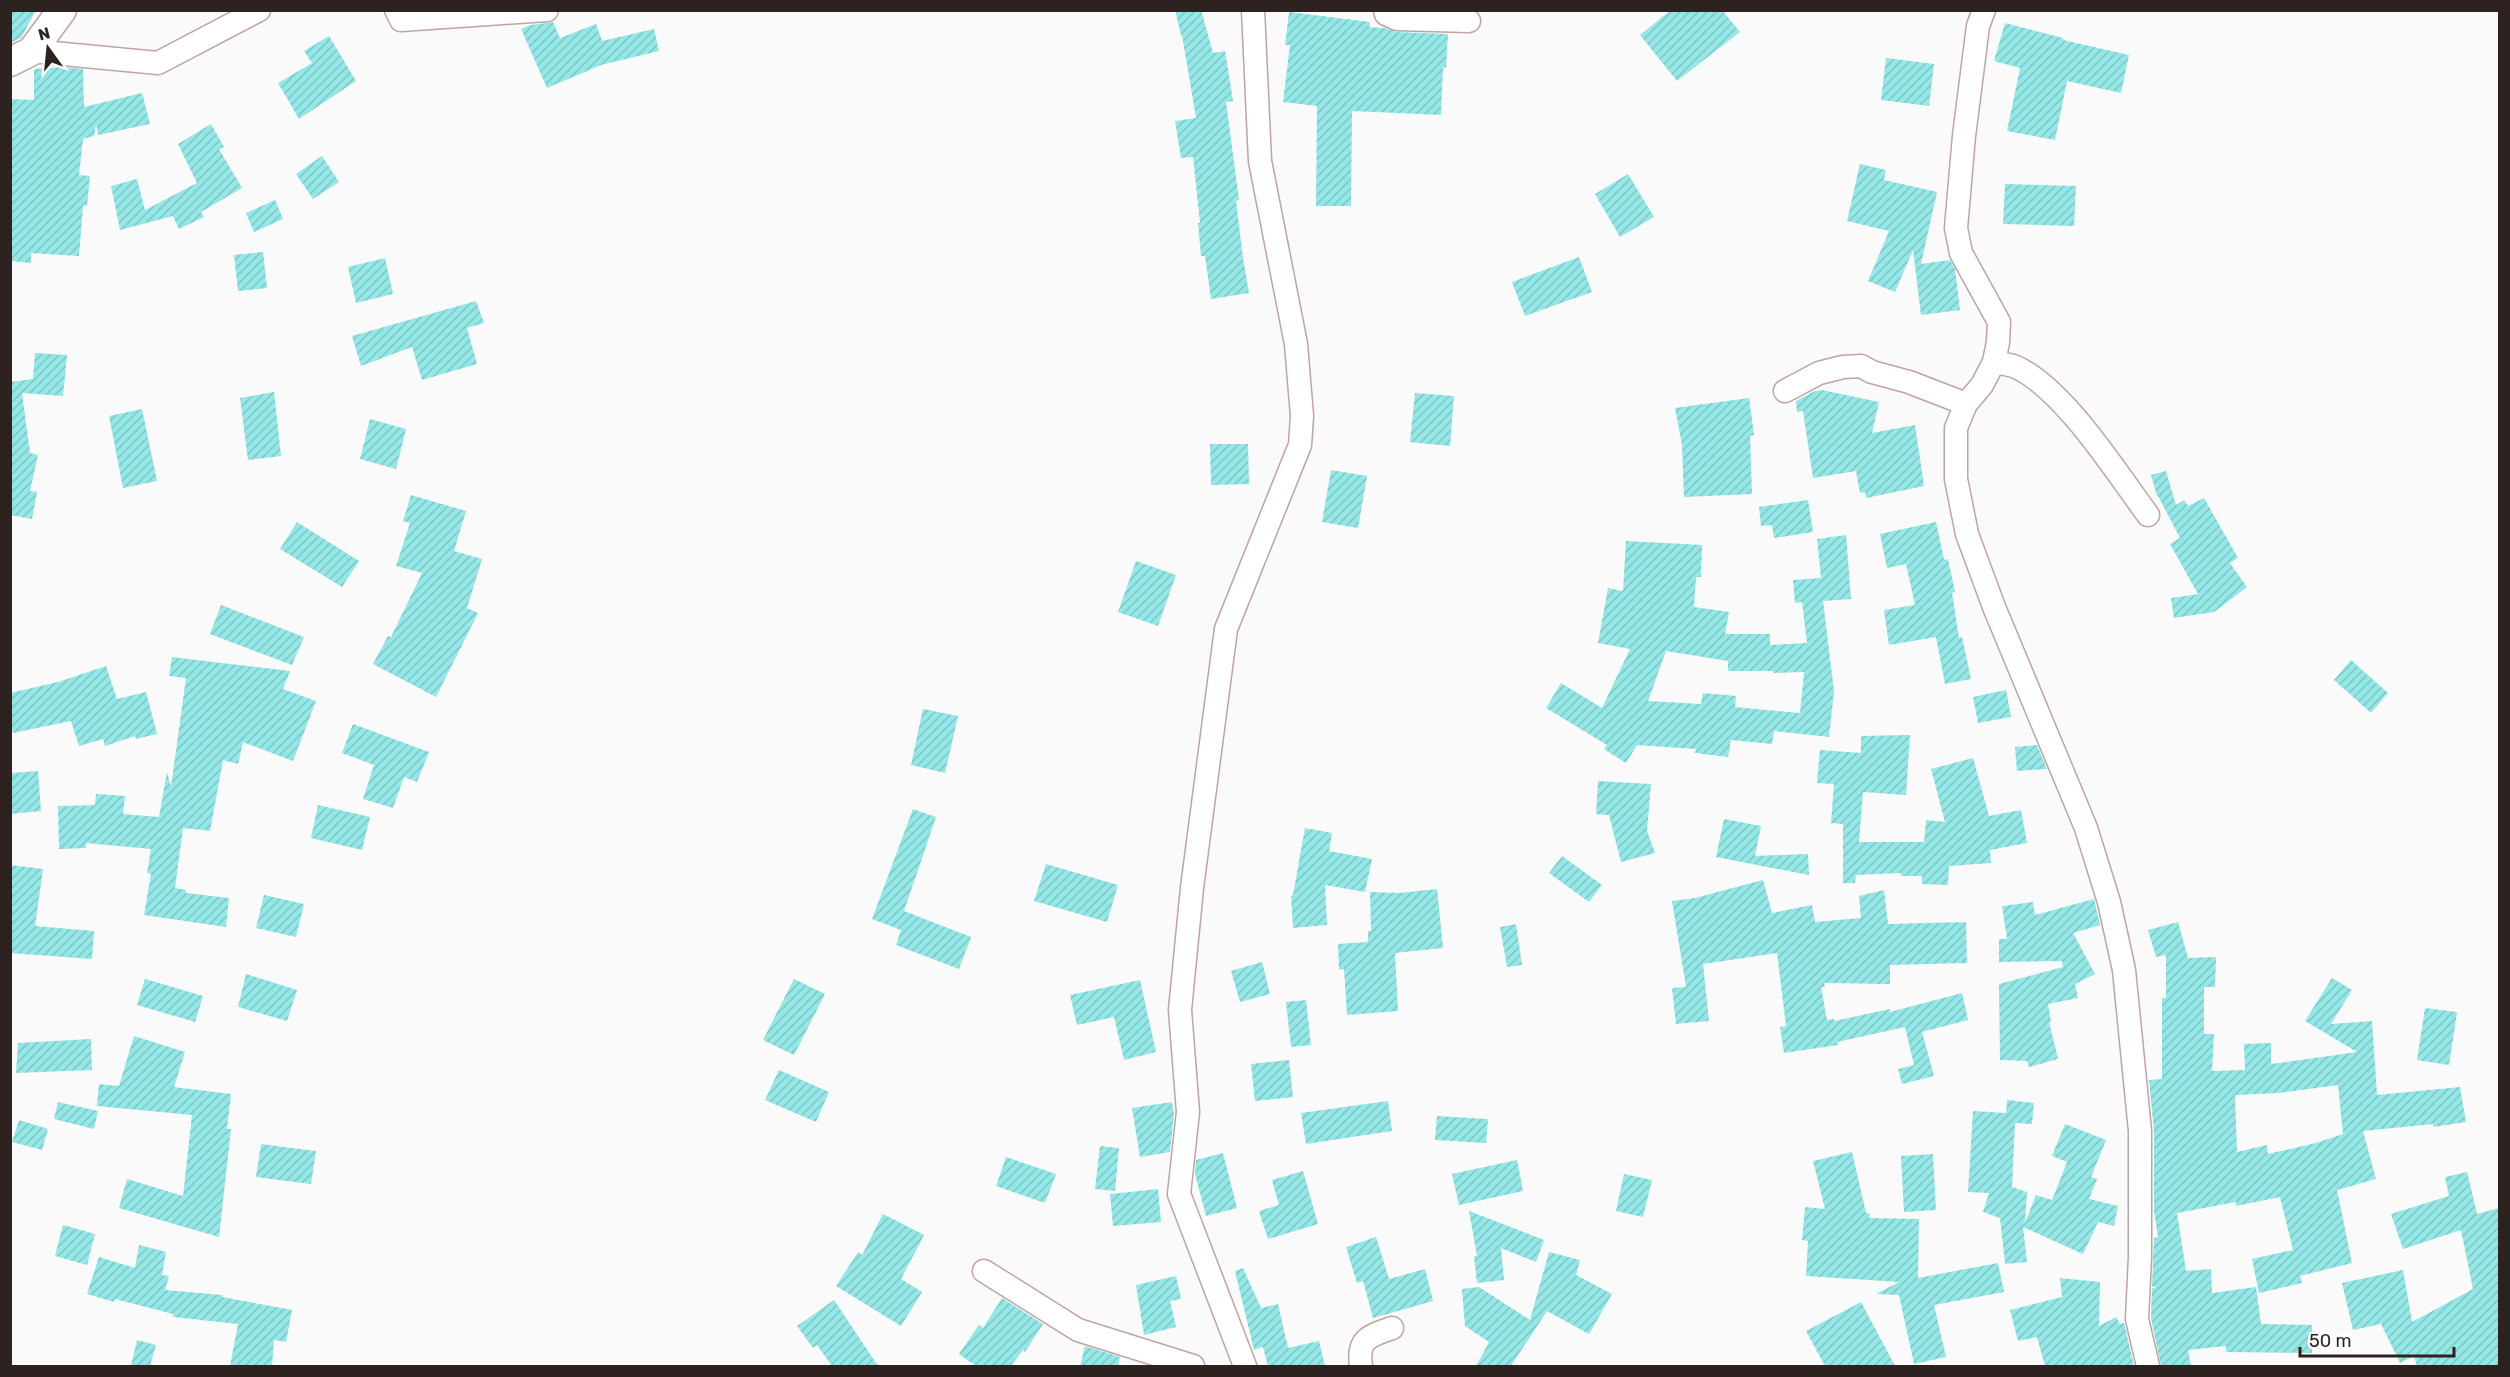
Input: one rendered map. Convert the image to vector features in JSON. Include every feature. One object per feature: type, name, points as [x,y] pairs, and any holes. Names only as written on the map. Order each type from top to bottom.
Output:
[{"type":"street","points":[[21,57],[62,10]]},
{"type":"street","points":[[21,57],[158,63],[259,10]]},
{"type":"street","points":[[396,10],[401,20],[547,10]]},
{"type":"street","points":[[1245,1366],[1179,1194],[1188,1112],[1179,1010],[1192,888],[1226,628],[1300,445],[1302,425],[1296,344],[1260,161],[1253,10]]},
{"type":"street","points":[[1385,10],[1386,14],[1397,19],[1469,21]]},
{"type":"street","points":[[1984,10],[1978,26],[1964,136],[1956,228],[1961,253],[1999,322],[1998,342],[1994,362],[1982,385],[1966,404],[1956,428],[1956,479],[1967,534],[2027,691],[2086,828],[2109,902],[2124,970],[2140,1131],[2140,1257],[2137,1318],[2148,1366]]},
{"type":"street","points":[[1994,362],[2015,367],[2061,400],[2148,516]]},
{"type":"street","points":[[1785,391],[1819,373],[1843,367],[1861,366],[1872,372],[1909,382],[1966,404]]},
{"type":"street","points":[[984,1271],[1078,1330],[1193,1366]]},
{"type":"street","points":[[1361,1366],[1359,1352],[1367,1338],[1392,1328]]},
{"type":"building","points":[[10,10],[36,10],[21,38],[10,43]]},
{"type":"building","points":[[1175,10],[1201,10],[1213,53],[1225,51],[1233,101],[1226,102],[1239,200],[1236,201],[1249,293],[1211,299],[1205,256],[1201,256],[1193,157],[1181,158],[1175,121],[1196,118],[1182,35]]},
{"type":"building","points":[[1671,10],[1722,10],[1740,32],[1677,81],[1640,35]]},
{"type":"building","points":[[1289,12],[1370,22],[1369,27],[1396,32],[1448,34],[1446,68],[1443,67],[1441,115],[1352,111],[1351,206],[1316,206],[1317,106],[1283,102],[1290,45],[1285,45]]},
{"type":"building","points":[[553,22],[560,38],[596,24],[602,41],[654,29],[659,51],[601,65],[547,88],[521,29]]},
{"type":"building","points":[[2005,23],[2063,38],[2063,40],[2129,55],[2121,93],[2067,81],[2055,140],[2007,131],[2020,68],[1994,61]]},
{"type":"building","points":[[329,36],[356,81],[299,119],[278,83],[312,63],[304,51]]},
{"type":"building","points":[[1886,58],[1934,64],[1929,106],[1881,100]]},
{"type":"building","points":[[61,67],[83,69],[84,107],[142,93],[150,124],[98,135],[96,124],[94,136],[83,139],[79,175],[90,176],[87,206],[83,205],[79,256],[31,253],[31,263],[10,261],[10,99],[34,100],[34,69]]},
{"type":"building","points":[[211,124],[224,147],[219,149],[242,188],[201,212],[204,217],[179,229],[173,216],[120,230],[111,186],[137,179],[145,210],[197,183],[178,144]]},
{"type":"building","points":[[322,156],[339,182],[313,199],[296,174]]},
{"type":"building","points":[[1860,164],[1886,170],[1884,180],[1937,192],[1921,264],[1950,260],[1955,269],[1960,310],[1921,315],[1913,250],[1895,292],[1868,281],[1889,231],[1847,221]]},
{"type":"building","points":[[1628,174],[1654,217],[1620,237],[1595,194]]},
{"type":"building","points":[[2005,184],[2076,186],[2074,226],[2003,224]]},
{"type":"building","points":[[275,200],[283,219],[254,232],[246,213]]},
{"type":"building","points":[[263,252],[267,288],[238,291],[234,255]]},
{"type":"building","points":[[1579,257],[1592,292],[1525,316],[1512,282]]},
{"type":"building","points":[[385,258],[393,294],[356,303],[348,267]]},
{"type":"building","points":[[476,301],[484,323],[467,328],[477,364],[422,380],[412,347],[361,366],[352,336]]},
{"type":"building","points":[[35,353],[67,355],[63,396],[22,393],[30,453],[38,455],[30,491],[37,492],[32,519],[10,515],[10,382],[33,379]]},
{"type":"building","points":[[1822,390],[1879,402],[1872,433],[1915,425],[1924,486],[1866,498],[1865,492],[1860,493],[1856,471],[1813,478],[1803,411],[1797,412],[1796,401],[1815,391]]},
{"type":"building","points":[[274,392],[281,456],[248,460],[240,398]]},
{"type":"building","points":[[1415,393],[1454,396],[1450,446],[1410,442]]},
{"type":"building","points":[[1749,398],[1754,435],[1750,436],[1752,494],[1684,497],[1682,445],[1675,408]]},
{"type":"building","points":[[142,409],[157,481],[123,488],[109,416]]},
{"type":"building","points":[[370,419],[406,429],[396,469],[360,459]]},
{"type":"building","points":[[1210,444],[1248,444],[1249,484],[1211,485]]},
{"type":"building","points":[[1331,470],[1367,476],[1358,528],[1322,522]]},
{"type":"building","points":[[2166,471],[2176,505],[2184,500],[2188,506],[2204,498],[2238,558],[2230,563],[2247,587],[2214,612],[2174,618],[2171,598],[2198,594],[2170,544],[2180,538],[2157,496],[2151,475]]},
{"type":"building","points":[[411,495],[466,511],[454,551],[482,559],[467,608],[478,613],[436,697],[373,664],[388,636],[391,637],[422,573],[396,566],[410,523],[403,521]]},
{"type":"building","points":[[1808,500],[1813,532],[1774,538],[1772,525],[1761,526],[1759,507]]},
{"type":"building","points":[[297,522],[359,561],[342,587],[280,549]]},
{"type":"building","points":[[1936,522],[1944,560],[1948,559],[1955,592],[1952,593],[1959,638],[1962,637],[1971,679],[1945,684],[1936,637],[1889,645],[1884,610],[1915,605],[1906,564],[1887,568],[1880,534]]},
{"type":"building","points":[[1846,535],[1851,599],[1823,601],[1834,691],[1829,737],[1774,731],[1772,744],[1731,740],[1728,757],[1695,753],[1696,749],[1637,745],[1626,763],[1604,749],[1607,745],[1546,708],[1561,683],[1602,708],[1630,649],[1598,643],[1608,588],[1623,591],[1626,541],[1702,545],[1701,577],[1696,577],[1694,607],[1729,612],[1725,634],[1770,634],[1770,645],[1807,643],[1802,602],[1795,603],[1793,580],[1821,578],[1817,539]],"holes":[[[1666,651],[1728,661],[1728,671],[1804,672],[1800,713],[1735,707],[1736,696],[1703,693],[1701,704],[1648,701]]]},
{"type":"building","points":[[1136,561],[1176,575],[1158,626],[1118,612]]},
{"type":"building","points":[[221,605],[304,637],[292,665],[210,634]]},
{"type":"building","points":[[172,657],[290,671],[283,689],[316,701],[293,761],[243,742],[238,764],[223,760],[210,831],[183,828],[175,888],[186,890],[186,893],[229,898],[226,927],[144,915],[151,874],[147,873],[151,849],[86,843],[86,848],[59,849],[58,806],[95,805],[96,794],[125,796],[123,814],[159,817],[167,772],[171,787],[186,678],[169,676]]},
{"type":"building","points":[[2351,660],[2388,693],[2371,713],[2334,680]]},
{"type":"building","points":[[106,666],[117,699],[146,692],[157,734],[136,739],[135,736],[105,746],[103,739],[79,746],[71,721],[13,733],[10,721],[10,693],[58,682]]},
{"type":"building","points":[[2006,690],[2011,717],[1978,723],[1973,697]]},
{"type":"building","points":[[923,709],[958,716],[945,773],[911,765]]},
{"type":"building","points":[[353,724],[429,752],[417,782],[404,777],[393,808],[363,799],[374,765],[342,753]]},
{"type":"building","points":[[1910,735],[1906,795],[1863,792],[1859,842],[1924,842],[1926,820],[1945,822],[1931,769],[1973,758],[1989,816],[2021,810],[2027,843],[1990,850],[1991,863],[1949,866],[1948,885],[1922,884],[1922,876],[1901,876],[1901,873],[1856,875],[1855,883],[1843,883],[1843,824],[1831,823],[1834,784],[1817,783],[1820,750],[1861,753],[1861,736]]},
{"type":"building","points":[[2037,745],[2047,769],[2017,771],[2015,747]]},
{"type":"building","points":[[38,771],[41,811],[10,814],[10,773]]},
{"type":"building","points":[[1598,781],[1651,784],[1647,831],[1655,853],[1621,862],[1609,815],[1596,814]]},
{"type":"building","points":[[318,805],[370,817],[362,850],[311,838]]},
{"type":"building","points":[[913,809],[936,817],[904,911],[971,937],[959,969],[896,945],[901,930],[872,919]]},
{"type":"building","points":[[1724,819],[1761,826],[1755,856],[1808,854],[1809,875],[1716,857]]},
{"type":"building","points":[[1305,828],[1332,833],[1329,851],[1372,859],[1365,892],[1325,885],[1327,925],[1293,928],[1291,896]]},
{"type":"building","points":[[1562,856],[1602,885],[1589,902],[1549,873]]},
{"type":"building","points":[[1046,864],[1118,885],[1107,922],[1034,901]]},
{"type":"building","points":[[10,865],[43,869],[35,926],[94,931],[92,959],[10,953]]},
{"type":"building","points":[[1763,880],[1772,913],[1812,905],[1815,922],[1861,918],[1859,896],[1884,890],[1888,924],[1966,922],[1967,963],[1890,965],[1890,984],[1824,983],[1825,987],[1821,987],[1827,1020],[1834,1019],[1834,1021],[1890,1009],[1890,1012],[1962,993],[1968,1020],[1922,1032],[1934,1076],[1902,1084],[1898,1069],[1914,1065],[1905,1027],[1837,1042],[1838,1045],[1784,1053],[1780,1027],[1786,1026],[1777,953],[1703,964],[1709,1021],[1676,1024],[1672,988],[1686,987],[1672,901],[1695,898]]},
{"type":"building","points":[[1437,889],[1443,948],[1395,953],[1398,1011],[1347,1015],[1344,969],[1339,970],[1338,944],[1368,942],[1368,931],[1371,931],[1370,892],[1399,893]]},
{"type":"building","points":[[264,895],[304,904],[296,937],[256,928]]},
{"type":"building","points":[[2094,899],[2100,925],[2073,933],[2095,974],[2075,984],[2078,998],[2048,1004],[2051,1022],[2049,1022],[2058,1059],[2029,1067],[2027,1061],[2000,1060],[1999,984],[2063,967],[2062,961],[1999,962],[1999,939],[2007,939],[2002,906],[2033,902],[2035,915]]},
{"type":"building","points":[[2178,922],[2188,958],[2216,957],[2215,987],[2204,987],[2204,1034],[2214,1034],[2212,1071],[2245,1070],[2244,1044],[2271,1043],[2271,1064],[2357,1052],[2305,1021],[2332,978],[2352,990],[2331,1024],[2372,1021],[2377,1095],[2460,1087],[2466,1122],[2433,1127],[2433,1124],[2363,1131],[2376,1179],[2337,1190],[2352,1263],[2300,1276],[2302,1283],[2259,1293],[2252,1259],[2293,1250],[2280,1197],[2236,1206],[2236,1202],[2177,1213],[2186,1271],[2211,1269],[2212,1293],[2256,1287],[2261,1324],[2312,1325],[2312,1353],[2226,1352],[2226,1346],[2188,1350],[2191,1366],[2161,1366],[2151,1318],[2152,1288],[2157,1288],[2152,1286],[2154,1238],[2158,1237],[2154,1211],[2154,1131],[2149,1080],[2162,1079],[2162,998],[2166,998],[2166,955],[2156,957],[2148,930]],"holes":[[[2338,1085],[2343,1134],[2268,1154],[2267,1145],[2237,1152],[2235,1095],[2279,1093]]]},
{"type":"building","points":[[1516,924],[1522,965],[1507,967],[1500,927]]},
{"type":"building","points":[[1262,962],[1270,994],[1240,1002],[1231,971]]},
{"type":"building","points":[[246,974],[297,990],[287,1021],[238,1007]]},
{"type":"building","points":[[145,979],[203,996],[195,1022],[137,1005]]},
{"type":"building","points":[[794,979],[825,994],[794,1055],[763,1040]]},
{"type":"building","points":[[1140,980],[1156,1052],[1124,1060],[1114,1017],[1077,1025],[1070,995]]},
{"type":"building","points":[[1306,1000],[1311,1045],[1291,1047],[1286,1002]]},
{"type":"building","points":[[2425,1008],[2457,1012],[2449,1065],[2417,1060]]},
{"type":"building","points":[[134,1036],[185,1052],[174,1087],[231,1094],[227,1129],[231,1129],[219,1237],[119,1208],[127,1179],[183,1196],[192,1115],[97,1106],[99,1084],[119,1086]]},
{"type":"building","points":[[91,1039],[92,1070],[16,1073],[18,1043]]},
{"type":"building","points":[[1289,1060],[1293,1097],[1255,1101],[1251,1064]]},
{"type":"building","points":[[779,1070],[829,1092],[816,1122],[765,1100]]},
{"type":"building","points":[[2007,1100],[2034,1103],[2032,1124],[2015,1123],[2012,1187],[2027,1192],[2025,1223],[2036,1195],[2052,1200],[2067,1162],[2052,1156],[2065,1124],[2106,1140],[2091,1177],[2097,1179],[2089,1199],[2118,1206],[2114,1226],[2098,1222],[2083,1254],[2023,1227],[2027,1262],[2005,1264],[2000,1218],[1983,1212],[1989,1193],[1968,1192],[1973,1111],[2006,1113]]},
{"type":"building","points":[[1388,1101],[1392,1131],[1306,1144],[1301,1113]]},
{"type":"building","points":[[58,1102],[98,1111],[94,1129],[54,1119]]},
{"type":"building","points":[[1172,1102],[1174,1114],[1170,1152],[1140,1157],[1132,1108]]},
{"type":"building","points":[[1437,1116],[1488,1119],[1486,1143],[1435,1140]]},
{"type":"building","points":[[19,1120],[48,1129],[42,1150],[12,1142]]},
{"type":"building","points":[[261,1144],[316,1151],[311,1184],[256,1177]]},
{"type":"building","points":[[1100,1146],[1119,1148],[1115,1191],[1095,1189]]},
{"type":"building","points":[[1852,1152],[1866,1213],[1870,1214],[1869,1218],[1919,1219],[1918,1278],[1998,1263],[2004,1292],[1934,1305],[1946,1357],[1914,1364],[1899,1295],[1876,1294],[1899,1282],[1806,1276],[1808,1241],[1802,1240],[1805,1207],[1825,1209],[1813,1161]]},
{"type":"building","points":[[1223,1153],[1237,1208],[1206,1216],[1195,1174],[1196,1160]]},
{"type":"building","points":[[1933,1154],[1936,1210],[1904,1212],[1901,1156]]},
{"type":"building","points":[[1006,1157],[1056,1174],[1045,1203],[996,1186]]},
{"type":"building","points":[[1517,1160],[1523,1191],[1459,1205],[1452,1174]]},
{"type":"building","points":[[1303,1171],[1318,1224],[1268,1239],[1259,1211],[1279,1205],[1272,1180]]},
{"type":"building","points":[[2467,1172],[2477,1214],[2499,1208],[2499,1366],[2417,1366],[2414,1356],[2400,1363],[2381,1324],[2353,1330],[2342,1283],[2403,1270],[2412,1322],[2473,1289],[2461,1230],[2403,1249],[2391,1214],[2449,1196],[2445,1177]]},
{"type":"building","points":[[1624,1174],[1652,1180],[1643,1217],[1616,1211]]},
{"type":"building","points":[[1158,1189],[1161,1222],[1113,1226],[1110,1194]]},
{"type":"building","points":[[1469,1211],[1544,1240],[1536,1262],[1501,1248],[1504,1280],[1477,1283],[1474,1256],[1477,1256]]},
{"type":"building","points":[[883,1214],[924,1235],[901,1279],[922,1292],[901,1326],[836,1286],[858,1252],[862,1255]]},
{"type":"building","points":[[63,1225],[95,1234],[87,1265],[55,1256]]},
{"type":"building","points":[[1376,1237],[1389,1279],[1425,1269],[1433,1301],[1373,1318],[1363,1281],[1357,1283],[1346,1247]]},
{"type":"building","points":[[139,1245],[166,1252],[162,1275],[169,1276],[165,1290],[222,1295],[222,1297],[292,1310],[286,1342],[274,1340],[272,1366],[230,1366],[238,1324],[173,1317],[173,1314],[87,1294],[99,1257],[135,1268]]},
{"type":"building","points":[[1549,1252],[1580,1260],[1576,1275],[1612,1294],[1589,1334],[1547,1311],[1511,1366],[1476,1366],[1489,1342],[1465,1326],[1462,1289],[1479,1287],[1530,1320]]},
{"type":"building","points":[[1243,1268],[1261,1308],[1278,1304],[1288,1348],[1319,1341],[1325,1366],[1268,1366],[1263,1347],[1254,1350],[1235,1271]]},
{"type":"building","points":[[1176,1276],[1181,1299],[1170,1301],[1176,1327],[1144,1335],[1136,1285]]},
{"type":"building","points":[[2060,1278],[2100,1282],[2099,1326],[2116,1317],[2120,1324],[2124,1323],[2134,1366],[2045,1366],[2037,1337],[2018,1341],[2010,1310],[2062,1297]]},
{"type":"building","points":[[1002,1298],[1043,1324],[1025,1352],[1023,1350],[1011,1366],[976,1366],[959,1354],[979,1325],[983,1328]]},
{"type":"building","points":[[834,1300],[878,1366],[832,1366],[817,1345],[813,1348],[797,1326]]},
{"type":"building","points":[[1861,1302],[1895,1366],[1825,1366],[1806,1331]]},
{"type":"building","points":[[137,1340],[156,1345],[150,1366],[131,1366]]},
{"type":"building","points":[[1085,1346],[1120,1357],[1118,1366],[1080,1366]]}]
